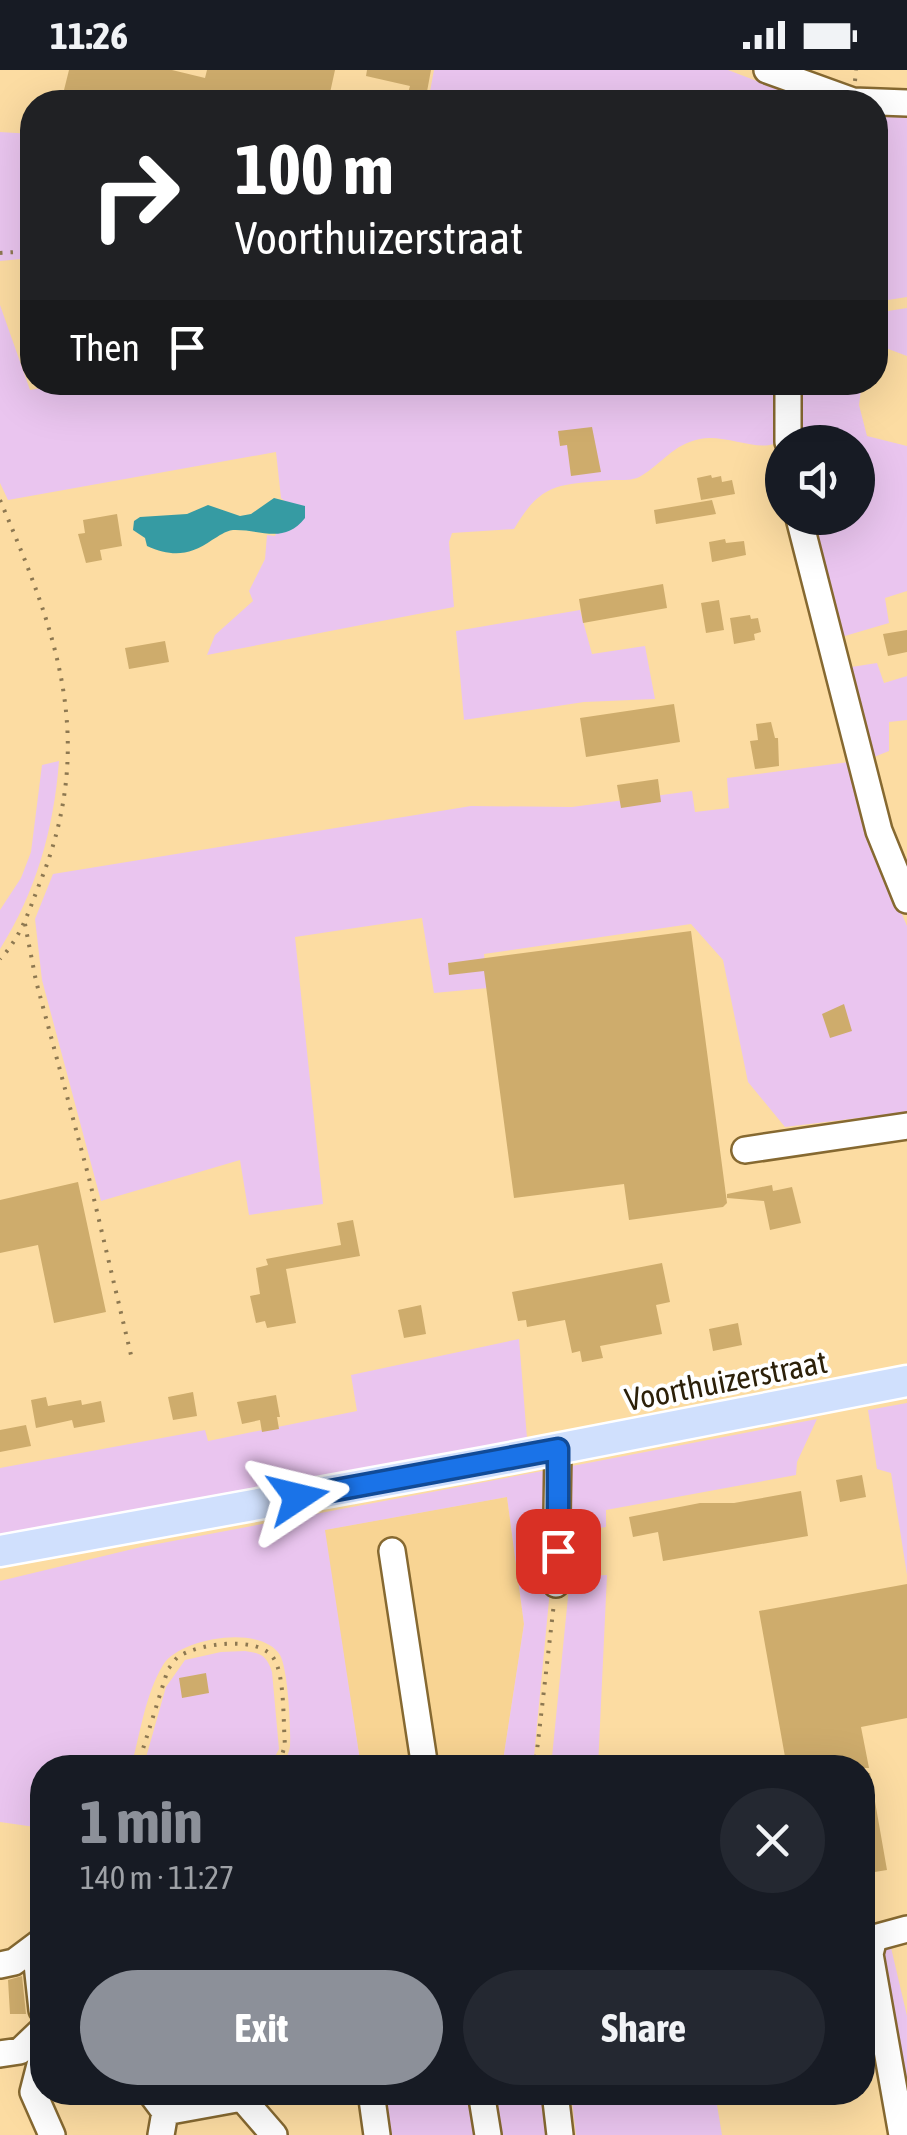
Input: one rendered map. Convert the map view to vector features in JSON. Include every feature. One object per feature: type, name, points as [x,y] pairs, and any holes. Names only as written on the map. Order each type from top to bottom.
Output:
[{"type":"main road","name":"Voorthuizerstraat","points":[[0,1551],[907,1381]]},
{"type":"street","points":[[768,70],[821,90]]},
{"type":"street","points":[[788,395],[788,425]]},
{"type":"street","points":[[803,535],[879,831],[907,900]]},
{"type":"street","points":[[745,1150],[907,1126]]},
{"type":"street","points":[[556,1584],[558,1449]]},
{"type":"street","points":[[392,1551],[423,1755]]},
{"type":"street","points":[[875,1938],[907,1929]]},
{"type":"street","points":[[0,1965],[30,1952]]},
{"type":"street","points":[[875,2027],[902,2135]]},
{"type":"street","points":[[0,2054],[20,2052],[30,2042]]},
{"type":"street","points":[[39,2105],[52,2135]]},
{"type":"street","points":[[159,2113],[196,2105]]},
{"type":"street","points":[[251,2105],[274,2135]]},
{"type":"street","points":[[374,2105],[377,2135]]},
{"type":"street","points":[[483,2105],[488,2135]]},
{"type":"street","points":[[557,2105],[560,2135]]},
{"type":"path","points":[[0,500],[43,602],[61,664],[67,707],[62,806],[52,854],[25,924],[0,959]]},
{"type":"path","points":[[25,924],[131,1356]]},
{"type":"path","points":[[536,1755],[556,1584]]},
{"type":"path","points":[[141,1755],[168,1669],[178,1657],[221,1644],[264,1648],[274,1657],[285,1745],[282,1755]]},
{"type":"shaded area","points":[[434,70],[728,70],[780,90],[430,90]]},
{"type":"shaded area","points":[[907,111],[907,297],[888,300],[888,112]]},
{"type":"shaded area","points":[[0,132],[20,133],[20,259],[0,261]]},
{"type":"shaded area","points":[[0,305],[20,362],[20,395],[775,395],[776,425],[765,425],[765,445],[700,439],[675,450],[638,478],[554,488],[534,502],[514,529],[452,533],[449,542],[454,607],[207,655],[215,635],[253,601],[249,591],[265,559],[267,535],[275,536],[287,503],[281,498],[276,452],[8,500],[0,483]]},
{"type":"shaded area","points":[[907,308],[907,356],[888,349],[888,311]]},
{"type":"shaded area","points":[[799,395],[860,395],[864,425],[797,425]]},
{"type":"shaded area","points":[[875,438],[907,446],[907,591],[885,598],[889,623],[838,638],[813,535],[875,535]]},
{"type":"shaded area","points":[[580,610],[592,654],[645,646],[655,699],[584,702],[464,720],[456,631]]},
{"type":"shaded area","points":[[877,663],[884,683],[907,676],[907,720],[889,722],[889,751],[869,759],[845,668]]},
{"type":"shaded area","points":[[59,761],[53,811],[41,859],[24,905],[0,949],[0,910],[21,878],[31,852],[42,765]]},
{"type":"shaded area","points":[[849,762],[877,857],[907,926],[907,1112],[785,1127],[748,1082],[723,960],[691,924],[484,954],[488,988],[434,993],[422,918],[295,937],[323,1204],[249,1215],[240,1160],[101,1201],[42,980],[35,919],[53,874],[471,806],[572,807],[692,791],[695,812],[729,808],[727,778]]},
{"type":"shaded area","points":[[519,1339],[527,1438],[0,1535],[0,1468],[205,1430],[208,1441],[357,1411],[351,1375]]},
{"type":"shaded area","points":[[907,1403],[907,1575],[891,1473],[877,1469],[868,1410]]},
{"type":"shaded area","points":[[817,1419],[797,1462],[796,1475],[606,1510],[606,1527],[572,1532],[572,1466]]},
{"type":"shaded area","points":[[553,1469],[549,1600],[534,1755],[504,1755],[524,1624],[507,1497],[325,1530],[359,1755],[287,1755],[287,1685],[280,1655],[270,1645],[256,1640],[221,1638],[186,1648],[163,1665],[147,1702],[134,1755],[30,1755],[30,1826],[0,1822],[0,1581],[141,1547]]},
{"type":"shaded area","points":[[507,1497],[524,1624],[504,1755],[359,1755],[324,1530]]},
{"type":"shaded area","points":[[607,1575],[599,1755],[552,1755],[570,1577]]},
{"type":"shaded area","points":[[221,1652],[255,1653],[268,1662],[279,1749],[276,1755],[147,1755],[166,1687],[185,1660]]},
{"type":"shaded area","points":[[889,1939],[907,2016],[907,2109],[881,1948]]},
{"type":"shaded area","points":[[382,2105],[553,2105],[557,2135],[387,2135]]},
{"type":"shaded area","points":[[572,2105],[717,2105],[722,2135],[576,2135]]},
{"type":"water","points":[[274,498],[305,506],[305,518],[289,531],[230,531],[180,553],[147,546],[145,538],[133,530],[134,521],[140,517],[187,514],[208,505],[240,516],[251,514]]},
{"type":"building","points":[[69,70],[172,70],[205,78],[207,70],[335,70],[331,90],[64,90]]},
{"type":"building","points":[[367,70],[431,70],[427,90],[409,90],[410,86],[366,76]]},
{"type":"building","points":[[592,427],[601,472],[571,476],[567,445],[560,446],[558,431]]},
{"type":"building","points":[[721,476],[722,482],[732,480],[735,494],[701,500],[697,478]]},
{"type":"building","points":[[712,500],[716,514],[656,524],[654,510]]},
{"type":"building","points":[[117,514],[122,546],[100,550],[102,560],[86,563],[78,534],[85,533],[83,520]]},
{"type":"building","points":[[725,539],[726,543],[744,541],[746,555],[712,562],[709,542]]},
{"type":"building","points":[[663,584],[667,608],[583,623],[579,599]]},
{"type":"building","points":[[719,600],[724,630],[706,633],[701,603]]},
{"type":"building","points":[[750,615],[751,619],[758,618],[761,632],[754,634],[755,640],[734,644],[730,618]]},
{"type":"building","points":[[907,630],[907,652],[888,656],[883,634]]},
{"type":"building","points":[[165,641],[169,662],[129,669],[125,648]]},
{"type":"building","points":[[674,704],[680,742],[586,757],[580,718]]},
{"type":"building","points":[[771,722],[778,738],[779,766],[755,769],[750,741],[758,740],[756,724]]},
{"type":"building","points":[[658,779],[661,802],[621,808],[617,785]]},
{"type":"building","points":[[691,931],[727,1203],[723,1207],[629,1220],[624,1184],[514,1198],[484,971],[449,975],[448,963]]},
{"type":"building","points":[[844,1004],[852,1031],[830,1038],[822,1014]]},
{"type":"building","points":[[78,1182],[106,1312],[54,1323],[38,1245],[0,1253],[0,1200]]},
{"type":"building","points":[[772,1185],[773,1191],[792,1187],[801,1223],[770,1230],[764,1201],[727,1198],[727,1194]]},
{"type":"building","points":[[353,1220],[360,1256],[286,1269],[296,1323],[267,1328],[265,1321],[256,1323],[250,1296],[260,1294],[256,1268],[268,1265],[266,1259],[341,1245],[337,1223]]},
{"type":"building","points":[[662,1263],[670,1302],[656,1305],[662,1334],[600,1346],[603,1358],[582,1362],[580,1351],[572,1353],[565,1320],[527,1327],[526,1320],[518,1321],[512,1292]]},
{"type":"building","points":[[421,1305],[426,1334],[404,1338],[398,1310]]},
{"type":"building","points":[[738,1323],[742,1345],[713,1351],[709,1329]]},
{"type":"building","points":[[193,1392],[197,1416],[173,1420],[168,1397]]},
{"type":"building","points":[[276,1395],[279,1429],[262,1432],[260,1420],[242,1424],[237,1402]]},
{"type":"building","points":[[46,1397],[48,1406],[101,1401],[105,1422],[74,1428],[72,1420],[36,1428],[31,1400]]},
{"type":"building","points":[[26,1425],[31,1446],[0,1452],[0,1430]]},
{"type":"building","points":[[862,1475],[866,1497],[840,1502],[836,1480]]},
{"type":"building","points":[[801,1491],[808,1536],[663,1561],[658,1532],[633,1537],[629,1517],[700,1503],[734,1503]]},
{"type":"building","points":[[907,1584],[907,1718],[861,1727],[866,1755],[785,1755],[759,1611]]},
{"type":"building","points":[[206,1673],[209,1693],[182,1698],[179,1678]]},
{"type":"building","points":[[875,1802],[887,1870],[875,1872]]},
{"type":"building","points":[[22,1976],[26,2014],[10,2014],[8,1980]]},
{"type":"route","points":[[298,1497],[558,1449],[558,1551]]}]
